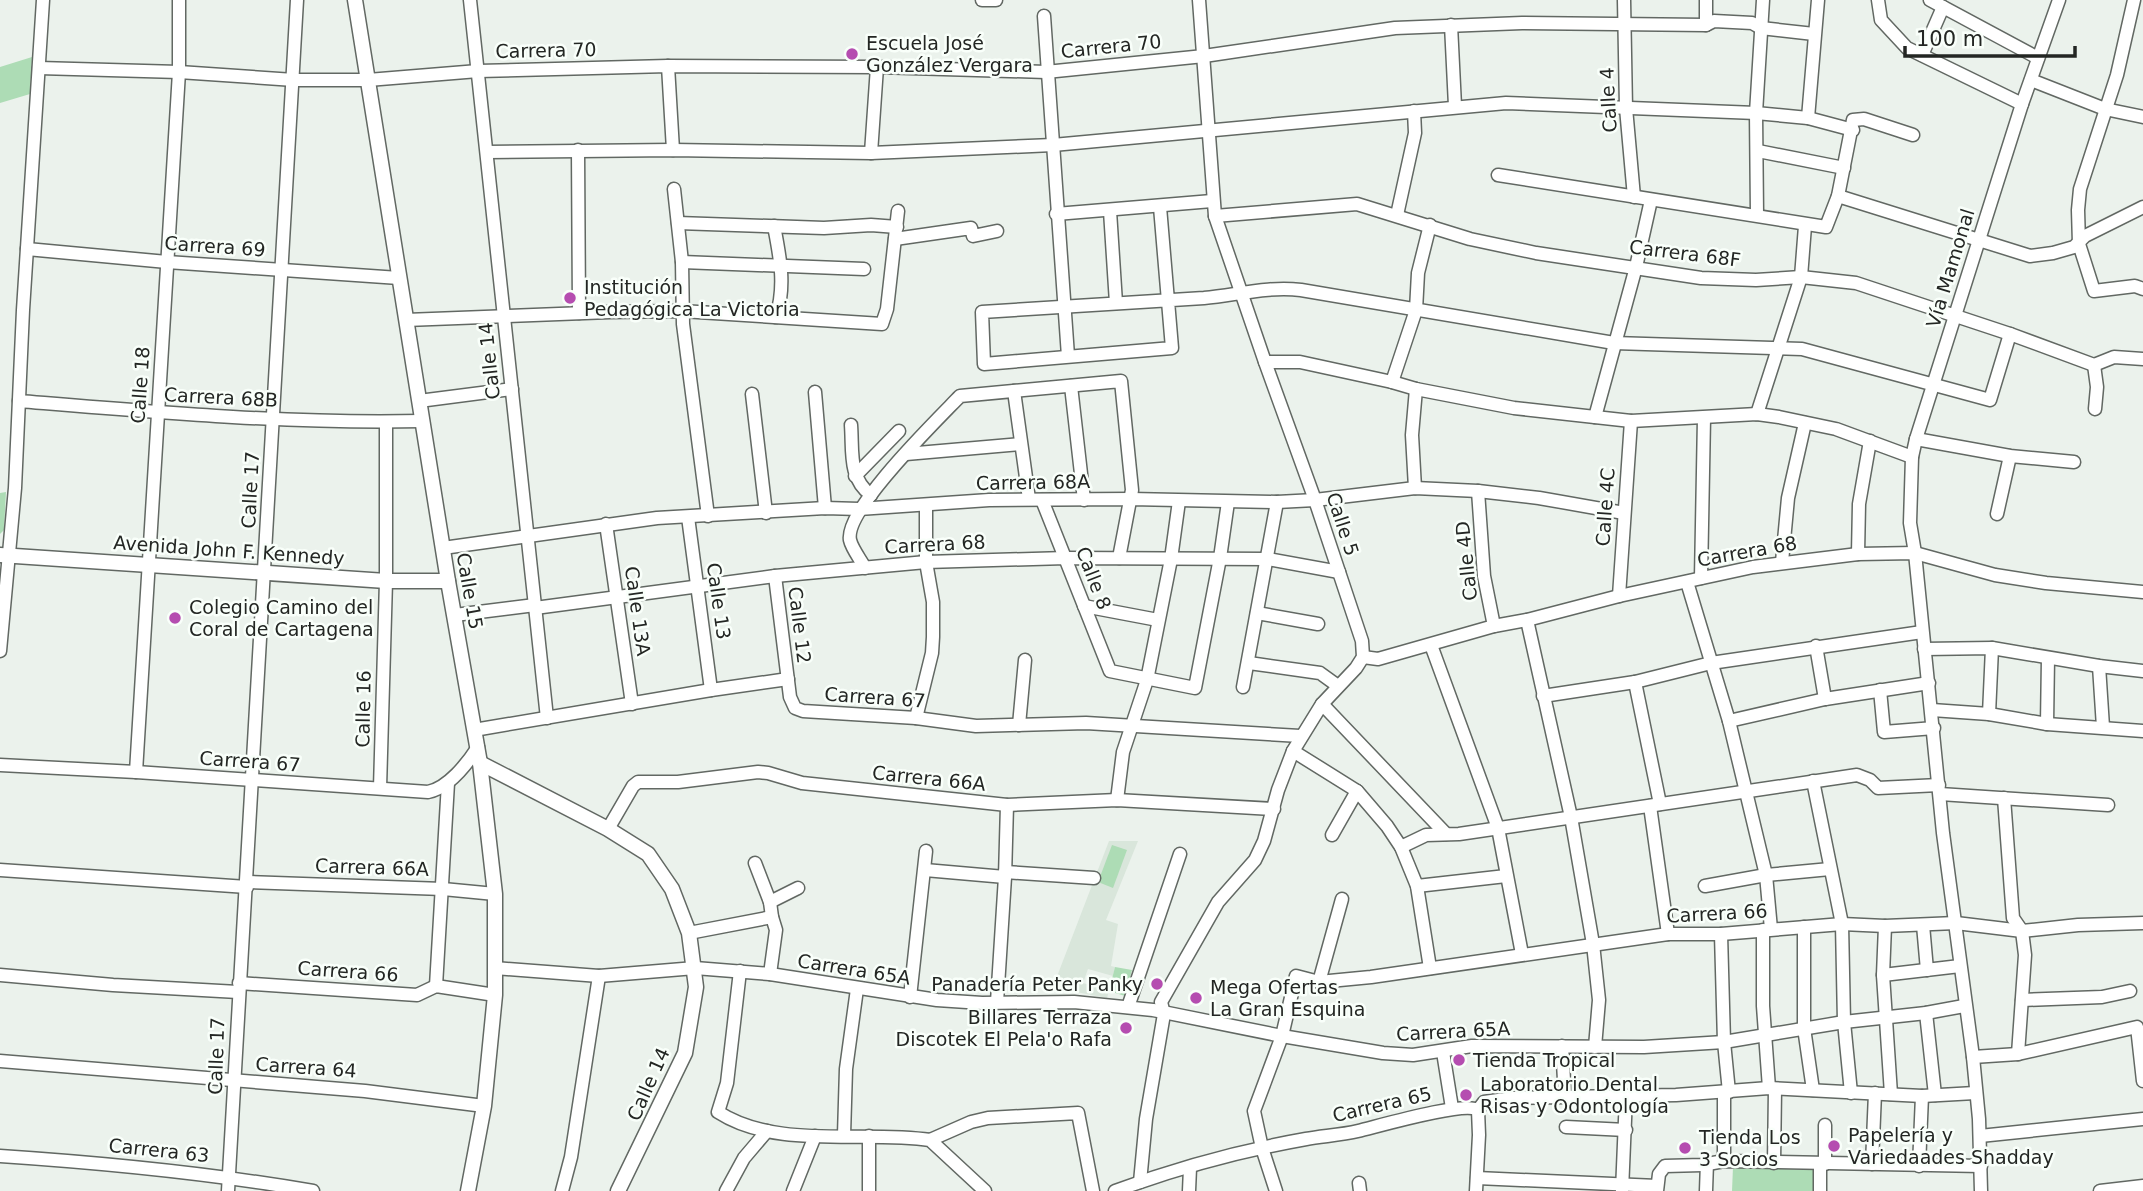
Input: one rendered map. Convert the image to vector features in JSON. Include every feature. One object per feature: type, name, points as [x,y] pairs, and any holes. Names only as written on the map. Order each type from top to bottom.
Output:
[{"type":"street","points":[[0,651],[3,551],[15,488],[43,0]]},
{"type":"street","name":"Calle 18","points":[[136,772],[178,72],[180,0]]},
{"type":"street","name":"Calle 17","points":[[228,1191],[298,0]]},
{"type":"street","name":"Calle 15","points":[[355,0],[448,581],[478,747],[495,894],[495,995],[484,1106],[468,1191]]},
{"type":"street","name":"Calle 14","points":[[470,0],[547,718]]},
{"type":"street","points":[[982,0],[996,0]]},
{"type":"street","name":"Calle 5","points":[[1199,0],[1215,216],[1315,500],[1362,641],[1363,657]]},
{"type":"street","name":"Calle 4","points":[[1624,0],[1626,108],[1634,197]]},
{"type":"street","points":[[1706,0],[1706,25]]},
{"type":"street","points":[[1756,215],[1756,113],[1763,0]]},
{"type":"street","points":[[1808,118],[1818,0]]},
{"type":"street","points":[[1878,0],[1881,20],[1907,48],[2022,104]]},
{"type":"street","points":[[1930,0],[2038,58]]},
{"type":"street","points":[[2134,0],[2118,75],[2080,189],[2079,244],[2094,291],[2135,286],[2143,289]]},
{"type":"street","name":"Vía Mamonal","points":[[1981,1191],[1980,1136],[1973,1057],[1959,967],[1915,553],[1911,540],[1912,457],[2055,1]]},
{"type":"street","points":[[1922,55],[1943,7]]},
{"type":"street","points":[[1044,16],[1068,356]]},
{"type":"street","name":"Carrera 70","points":[[38,68],[178,72],[294,80],[368,80],[478,71],[668,66],[877,67],[1046,72],[1204,56],[1395,28],[1451,25],[1706,25],[1714,22],[1752,23],[1761,28],[1814,34]]},
{"type":"street","points":[[1451,25],[1455,106]]},
{"type":"street","points":[[668,66],[673,150]]},
{"type":"street","points":[[871,153],[877,67]]},
{"type":"street","points":[[2031,80],[2105,109],[2143,117]]},
{"type":"street","points":[[487,152],[673,150],[871,153],[1053,145],[1506,103],[1756,113],[1808,118],[1853,130]]},
{"type":"street","points":[[1397,215],[1415,133],[1413,111]]},
{"type":"street","points":[[1498,175],[1756,215],[1805,226],[1826,227],[1838,196],[1853,120],[1864,119],[1913,135]]},
{"type":"street","points":[[578,150],[579,313]]},
{"type":"street","points":[[1758,151],[1844,168]]},
{"type":"street","points":[[674,189],[682,262],[682,311],[708,516]]},
{"type":"street","points":[[1838,196],[2030,256],[2053,253],[2079,244],[2085,236],[2143,207]]},
{"type":"street","points":[[1595,418],[1636,267],[1651,200]]},
{"type":"street","points":[[1056,214],[1212,201]]},
{"type":"street","name":"Carrera 68F","points":[[1215,216],[1356,204],[1483,242],[1536,253],[1701,278],[1756,280],[1801,277],[1856,283],[2094,365]]},
{"type":"street","points":[[1160,207],[1166,300],[1172,348],[984,364],[982,312],[1064,308],[1116,303],[1166,300],[1212,297],[1270,289],[1294,289],[1614,343],[1802,349],[1836,356],[1990,400],[2010,334]]},
{"type":"street","points":[[406,320],[682,311],[882,324],[887,309],[898,211]]},
{"type":"street","points":[[1110,211],[1116,303]]},
{"type":"street","points":[[678,223],[896,233],[971,228],[973,236],[997,231]]},
{"type":"street","points":[[1392,382],[1416,310],[1418,273],[1430,225]]},
{"type":"street","points":[[774,226],[782,265],[780,304],[776,317]]},
{"type":"street","points":[[1757,414],[1801,277],[1805,226]]},
{"type":"street","name":"Carrera 69","points":[[27,249],[399,278]]},
{"type":"street","points":[[682,262],[864,269]]},
{"type":"street","points":[[2095,409],[2097,387],[2094,365],[2114,357],[2143,359]]},
{"type":"street","points":[[1265,362],[1300,362],[1514,408],[1595,418],[1631,421],[1757,414],[1836,429],[1912,457]]},
{"type":"street","points":[[866,568],[850,540],[851,527],[859,509],[961,396],[1121,381],[1132,490],[1119,558]]},
{"type":"street","points":[[1071,386],[1084,500]]},
{"type":"street","points":[[419,401],[512,389]]},
{"type":"street","points":[[1415,488],[1412,435],[1416,389]]},
{"type":"street","name":"Calle 8","points":[[1014,391],[1020,444],[1036,499],[1066,558],[1110,671],[1147,680]]},
{"type":"street","points":[[815,392],[825,509]]},
{"type":"street","points":[[752,394],[766,513]]},
{"type":"street","name":"Carrera 68B","points":[[19,401],[274,420],[422,421]]},
{"type":"street","points":[[1701,578],[1703,418]]},
{"type":"street","name":"Calle 4C","points":[[1619,596],[1631,421]]},
{"type":"street","name":"Calle 16","points":[[380,788],[386,580],[386,422]]},
{"type":"street","points":[[1783,562],[1788,498],[1805,423]]},
{"type":"street","points":[[851,425],[855,476],[860,487],[871,495]]},
{"type":"street","points":[[855,476],[899,431]]},
{"type":"street","points":[[1916,439],[2010,456],[2074,462]]},
{"type":"street","points":[[1858,554],[1859,504],[1870,441]]},
{"type":"street","points":[[906,454],[1020,444]]},
{"type":"street","points":[[1997,514],[2010,456]]},
{"type":"street","name":"Carrera 68A","points":[[443,548],[606,524],[688,517],[1036,499],[1277,502],[1415,488],[1539,498],[1624,513]]},
{"type":"street","name":"Calle 4D","points":[[1478,491],[1484,576],[1494,626]]},
{"type":"street","points":[[1117,800],[1123,751],[1147,680],[1171,559],[1179,501]]},
{"type":"street","points":[[1147,680],[1195,688],[1228,502]]},
{"type":"street","points":[[1243,687],[1277,502]]},
{"type":"street","points":[[916,718],[932,653],[933,637],[933,602],[926,562],[926,505]]},
{"type":"street","name":"Calle 13","points":[[688,517],[711,690]]},
{"type":"street","name":"Calle 13A","points":[[606,524],[632,704]]},
{"type":"street","name":"Avenida John F. Kennedy","points":[[3,551],[265,572],[448,581]]},
{"type":"street","name":"Carrera 68","points":[[1363,657],[1378,659],[1494,626],[1701,578],[1783,562],[1858,554],[1915,553],[1995,575],[2046,583],[2143,592]]},
{"type":"street","name":"Carrera 68","points":[[455,615],[775,576],[926,562],[1066,558],[1268,559],[1339,572]]},
{"type":"street","name":"Calle 12","points":[[775,576],[788,680]]},
{"type":"street","points":[[1687,582],[1729,721],[1766,875],[1765,1037],[1772,1089],[1774,1163]]},
{"type":"street","points":[[1084,606],[1158,620]]},
{"type":"street","points":[[1257,613],[1318,624]]},
{"type":"street","points":[[1527,620],[1542,696],[1572,817],[1593,944],[1599,1000],[1595,1046]]},
{"type":"street","points":[[1542,696],[1635,682],[1711,663],[1922,632]]},
{"type":"street","points":[[1431,645],[1498,828],[1522,954]]},
{"type":"street","points":[[1816,646],[1825,699]]},
{"type":"street","points":[[1989,714],[1992,648]]},
{"type":"street","points":[[1924,649],[1992,648],[2143,671]]},
{"type":"street","points":[[1140,1182],[1146,1119],[1164,1014],[1161,1006],[1165,995],[1218,902],[1255,860],[1264,841],[1285,768],[1300,736],[1322,704],[1363,657]]},
{"type":"street","points":[[2047,724],[2048,658]]},
{"type":"street","points":[[1020,725],[1025,660]]},
{"type":"street","points":[[1249,663],[1320,673],[1338,686]]},
{"type":"street","points":[[2099,666],[2104,727]]},
{"type":"street","points":[[474,730],[711,690],[788,680]]},
{"type":"street","name":"Carrera 67","points":[[788,680],[792,703],[803,711],[916,718],[976,726],[1086,723],[1300,736]]},
{"type":"street","points":[[1635,682],[1655,805],[1668,934]]},
{"type":"street","points":[[1729,721],[1825,699],[1929,683]]},
{"type":"street","points":[[1880,690],[1884,732],[1934,728]]},
{"type":"street","points":[[1322,704],[1446,834]]},
{"type":"street","points":[[1932,710],[1989,714],[2047,724],[2104,727],[2143,733]]},
{"type":"street","points":[[436,986],[448,783],[478,747]]},
{"type":"street","points":[[1293,751],[1357,791],[1401,847],[1417,886],[1430,968]]},
{"type":"street","name":"Calle 14","points":[[480,762],[649,853],[672,889],[689,933],[696,987],[685,1054],[618,1191]]},
{"type":"street","name":"Carrera 67","points":[[0,765],[428,792],[439,790],[448,783]]},
{"type":"street","name":"Carrera 66A","points":[[608,829],[638,782],[678,782],[758,772],[802,783],[1007,805],[1117,800],[1274,809]]},
{"type":"street","points":[[1401,847],[1426,835],[1459,834],[1857,775],[1870,780],[1878,788],[1939,790],[2004,798],[2108,805]]},
{"type":"street","points":[[1813,781],[1843,923],[1844,1021],[1851,1093]]},
{"type":"street","points":[[1332,835],[1357,791]]},
{"type":"street","points":[[2004,798],[2014,918],[2022,931],[2025,956],[2018,1054]]},
{"type":"street","points":[[997,1002],[1007,805]]},
{"type":"street","points":[[910,998],[926,851]]},
{"type":"street","points":[[1128,1007],[1180,854]]},
{"type":"street","points":[[755,863],[770,902],[776,930],[770,974]]},
{"type":"street","points":[[1706,886],[1766,875],[1830,869]]},
{"type":"street","name":"Carrera 66A","points":[[0,870],[247,884],[443,889],[495,894]]},
{"type":"street","points":[[925,870],[1094,878]]},
{"type":"street","points":[[1417,886],[1506,876]]},
{"type":"street","points":[[770,902],[797,888]]},
{"type":"street","points":[[1319,982],[1342,899]]},
{"type":"street","points":[[689,933],[772,917]]},
{"type":"street","name":"Carrera 66","points":[[1282,1037],[1296,976],[1319,982],[1668,934],[1721,934],[1843,923],[1885,926],[1956,923],[2022,931],[2078,925],[2143,923]]},
{"type":"street","points":[[1923,925],[1927,970]]},
{"type":"street","points":[[1885,926],[1883,975],[1891,1094]]},
{"type":"street","points":[[1804,927],[1804,1028],[1813,1090]]},
{"type":"street","points":[[1721,934],[1726,1092],[1724,1161]]},
{"type":"street","points":[[1883,975],[1959,967]]},
{"type":"street","points":[[495,968],[599,976],[695,968]]},
{"type":"street","name":"Carrera 65A","points":[[695,968],[770,974],[910,998],[961,1002],[1074,1002],[1128,1007],[1282,1037],[1383,1053],[1413,1055],[1472,1046],[1644,1047],[1724,1042],[1765,1037],[1844,1021],[1926,1013],[1964,1006]]},
{"type":"street","points":[[740,971],[727,1083],[718,1112],[730,1120],[767,1131],[815,1136],[930,1140],[971,1122],[988,1118],[1078,1113],[1093,1191]]},
{"type":"street","name":"Carrera 66","points":[[0,975],[113,985],[238,987],[417,995],[436,986],[495,995]]},
{"type":"street","points":[[562,1191],[571,1157],[599,976]]},
{"type":"street","points":[[844,1135],[846,1069],[857,989]]},
{"type":"street","points":[[2022,1000],[2102,997],[2130,991]]},
{"type":"street","points":[[1926,1013],[1935,1095]]},
{"type":"street","points":[[1973,1057],[2018,1054],[2137,1027],[2143,1081]]},
{"type":"street","points":[[1276,1191],[1262,1148],[1255,1107],[1282,1037]]},
{"type":"street","points":[[1562,1046],[1565,1097]]},
{"type":"street","points":[[1443,1052],[1452,1108]]},
{"type":"street","name":"Carrera 64","points":[[0,1060],[365,1091],[484,1106]]},
{"type":"street","name":"Carrera 65","points":[[1115,1191],[1262,1148],[1342,1135],[1452,1108],[1473,1107],[1478,1110],[1483,1102],[1513,1098],[1772,1089],[1922,1096],[1975,1093]]},
{"type":"street","points":[[1872,1164],[1875,1093]]},
{"type":"street","points":[[1622,1188],[1626,1096]]},
{"type":"street","points":[[1919,1166],[1922,1096]]},
{"type":"street","points":[[1478,1110],[1476,1184],[1657,1189],[1665,1166],[1702,1165],[1724,1161],[1981,1166]]},
{"type":"street","points":[[1980,1136],[2143,1119]]},
{"type":"street","points":[[1820,1191],[1825,1125]]},
{"type":"street","points":[[1566,1127],[1626,1130]]},
{"type":"street","points":[[726,1191],[744,1158],[767,1131]]},
{"type":"street","points":[[793,1191],[815,1136]]},
{"type":"street","points":[[869,1136],[869,1191]]},
{"type":"street","points":[[930,1140],[985,1191]]},
{"type":"street","name":"Carrera 63","points":[[0,1156],[100,1163],[229,1177],[313,1191]]},
{"type":"street","points":[[1706,1191],[1707,1162]]},
{"type":"street","points":[[1189,1191],[1190,1168]]},
{"type":"street","points":[[2100,1191],[2143,1186]]},
{"type":"shaded area","points":[[1109,841],[1138,841],[1106,920],[1118,924],[1111,966],[1115,967],[1113,976],[1088,969],[1083,983],[1109,991],[1107,998],[1076,992],[1051,992]]},
{"type":"green space","points":[[32,57],[30,94],[0,103],[0,67]]},
{"type":"green space","points":[[6,492],[4,530],[0,534],[0,493]]},
{"type":"green space","points":[[1112,845],[1127,850],[1113,888],[1098,882]]},
{"type":"green space","points":[[1115,967],[1132,970],[1125,996],[1109,991]]},
{"type":"green space","points":[[1733,1167],[1814,1170],[1813,1191],[1732,1191]]},
{"type":"place","name":"Escuela José González Vergara","points":[[852,54]]},
{"type":"place","name":"Institución Pedagógica La Victoria","points":[[570,298]]},
{"type":"place","name":"Colegio Camino del Coral de Cartagena","points":[[175,618]]},
{"type":"place","name":"Panadería Peter Panky","points":[[1157,984]]},
{"type":"place","name":"Mega Ofertas La Gran Esquina","points":[[1196,998]]},
{"type":"place","name":"Billares Terraza Discotek El Pela'o Rafa","points":[[1126,1028]]},
{"type":"place","name":"Tienda Tropical","points":[[1459,1060]]},
{"type":"place","name":"Laboratorio Dental Risas y Odontología","points":[[1466,1095]]},
{"type":"place","name":"Papelería y Variedaades Shadday","points":[[1834,1146]]},
{"type":"place","name":"Tienda Los 3 Socios","points":[[1685,1148]]}]
